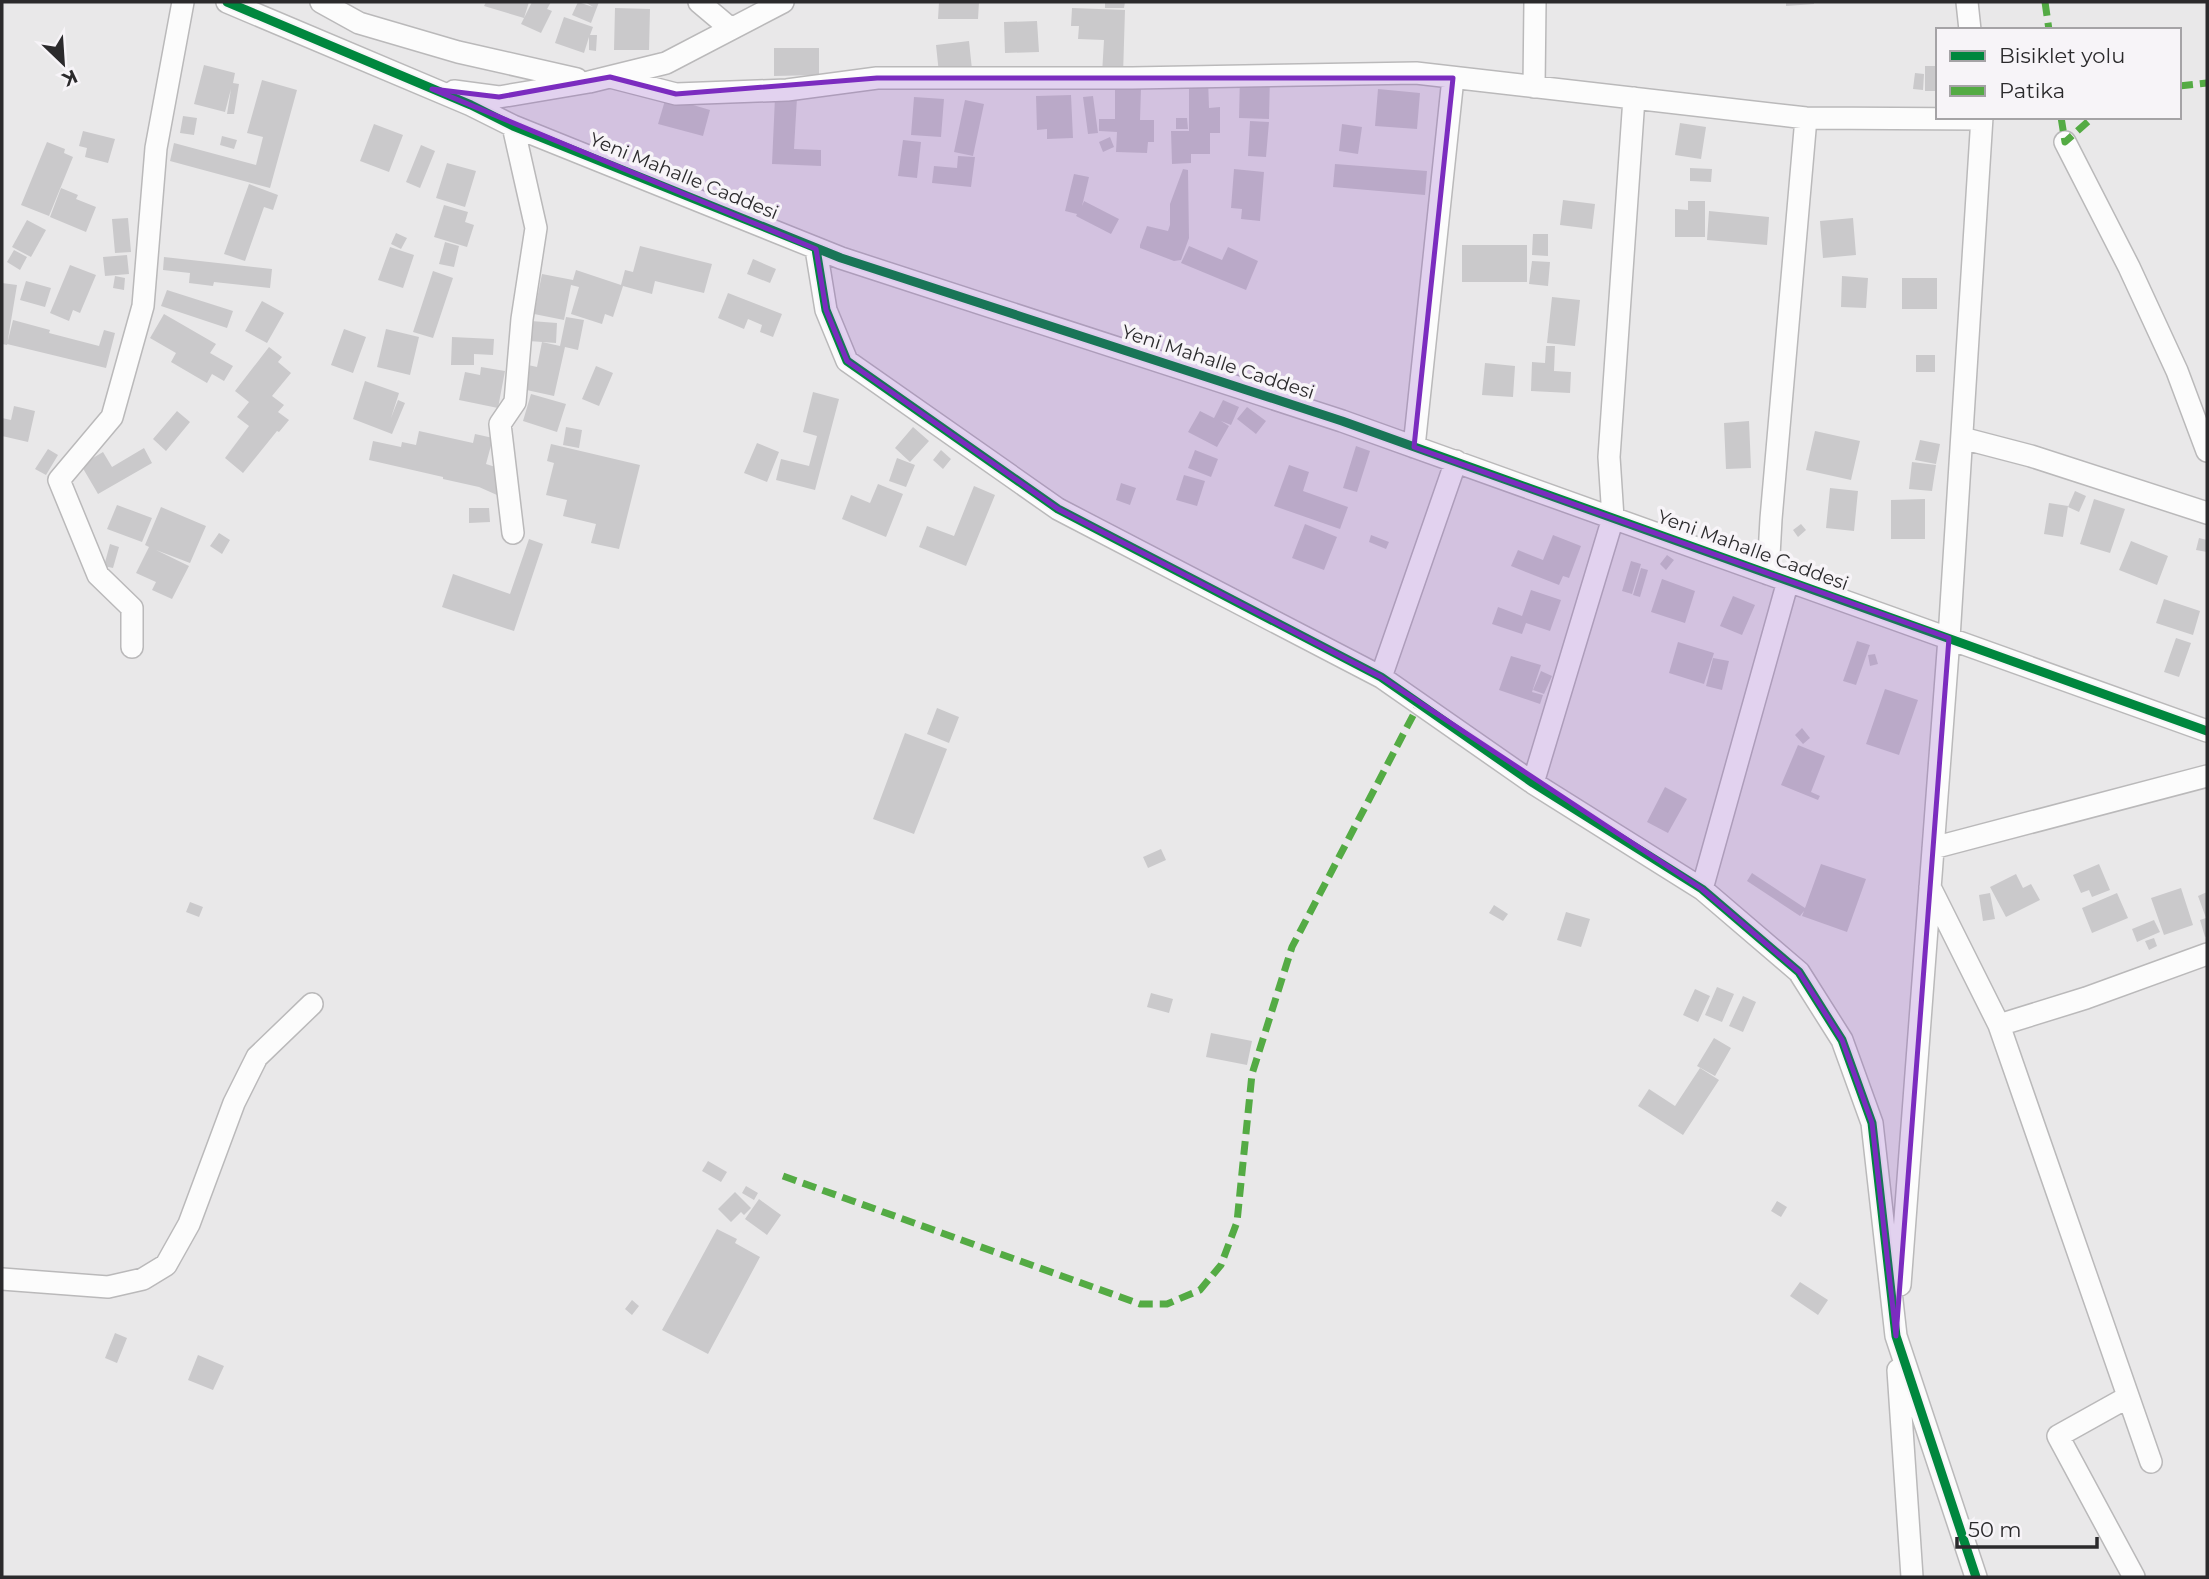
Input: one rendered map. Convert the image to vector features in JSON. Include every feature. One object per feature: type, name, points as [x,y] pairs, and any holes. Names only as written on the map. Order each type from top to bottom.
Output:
[{"type":"street","points":[[132,647],[132,608],[98,575],[59,480],[112,417],[143,306],[156,148],[183,2]]},
{"type":"street","name":"Yeni Mahalle Caddesi","points":[[227,2],[513,126],[816,249],[1342,421],[2207,731]]},
{"type":"street","points":[[321,2],[359,23],[458,52],[676,94],[787,90],[877,78],[1132,78],[1416,73],[1806,118],[1936,118]]},
{"type":"street","points":[[699,2],[731,29]]},
{"type":"street","points":[[432,89],[499,97],[599,80],[666,63],[783,2]]},
{"type":"street","points":[[1534,87],[1535,2]]},
{"type":"street","points":[[1967,2],[1970,28]]},
{"type":"street","points":[[1414,447],[1453,78]]},
{"type":"street","points":[[1533,783],[1613,518],[1609,457],[1634,98]]},
{"type":"street","points":[[1702,889],[1778,577],[1771,519],[1806,118]]},
{"type":"street","points":[[1976,1577],[1896,1336],[1949,638],[1982,119]]},
{"type":"street","points":[[513,126],[536,228],[522,318],[515,401],[500,424],[513,533]]},
{"type":"street","points":[[2065,142],[2129,267],[2177,371],[2207,451]]},
{"type":"street","points":[[816,249],[826,310],[847,361],[1058,509],[1381,677],[1533,783],[1702,889],[1799,971],[1842,1040],[1872,1123],[1896,1336],[1912,1577]]},
{"type":"street","points":[[1962,438],[2031,456],[2207,513]]},
{"type":"street","points":[[1381,677],[1455,461]]},
{"type":"street","points":[[1933,848],[2207,776]]},
{"type":"street","points":[[1930,886],[1999,1025],[2151,1462]]},
{"type":"street","points":[[1999,1025],[2086,998],[2207,954]]},
{"type":"street","points":[[2,1279],[108,1287],[143,1279],[166,1265],[189,1224],[234,1103],[257,1057],[312,1004]]},
{"type":"street","points":[[2128,1397],[2058,1436],[2134,1577]]},
{"type":"highlighted area","points":[[610,77],[676,94],[877,78],[1453,78],[1414,447],[1949,638],[1896,1336],[1872,1123],[1842,1040],[1799,972],[1702,889],[1381,677],[1058,509],[847,361],[826,310],[816,249],[432,89],[499,97]]},
{"type":"building","points":[[486,2],[529,2],[524,18],[484,6]]},
{"type":"building","points":[[532,2],[551,2],[547,9],[552,11],[541,33],[521,24]]},
{"type":"building","points":[[578,2],[593,7],[585,2],[599,2],[591,23],[572,15]]},
{"type":"building","points":[[939,2],[979,2],[978,19],[938,19]]},
{"type":"building","points":[[1105,2],[1125,2],[1124,8],[1105,8]]},
{"type":"building","points":[[1786,2],[1814,2],[1814,4],[1786,6]]},
{"type":"building","points":[[615,8],[650,9],[649,50],[614,50]]},
{"type":"building","points":[[1072,8],[1125,10],[1123,75],[1102,74],[1104,40],[1078,39],[1079,26],[1071,26]]},
{"type":"building","points":[[564,17],[593,27],[590,35],[597,35],[596,51],[589,50],[589,37],[584,53],[555,43]]},
{"type":"building","points":[[1037,21],[1039,52],[1005,53],[1004,22]]},
{"type":"building","points":[[969,41],[973,79],[940,83],[936,45]]},
{"type":"building","points":[[774,48],[819,48],[819,75],[774,76]]},
{"type":"building","points":[[204,65],[235,73],[233,83],[239,84],[234,114],[227,114],[231,89],[225,112],[194,104]]},
{"type":"building","points":[[1925,66],[1936,66],[1936,91],[1925,91]]},
{"type":"building","points":[[1915,73],[1924,74],[1923,90],[1913,89]]},
{"type":"building","points":[[1240,75],[1270,76],[1269,119],[1239,118]]},
{"type":"building","points":[[1189,78],[1208,78],[1209,108],[1220,107],[1220,133],[1210,133],[1210,154],[1191,154],[1191,163],[1172,164],[1171,131],[1189,131]]},
{"type":"building","points":[[262,80],[297,90],[270,188],[170,161],[174,143],[256,165],[263,137],[247,133]]},
{"type":"building","points":[[1115,89],[1141,89],[1140,120],[1154,120],[1154,142],[1148,142],[1147,153],[1116,152],[1117,132],[1099,131],[1099,119],[1115,119]]},
{"type":"building","points":[[1378,89],[1420,93],[1417,129],[1375,126]]},
{"type":"building","points":[[1071,95],[1073,138],[1047,139],[1047,129],[1037,130],[1036,96]]},
{"type":"building","points":[[1093,96],[1098,133],[1088,134],[1083,97]]},
{"type":"building","points":[[666,97],[710,110],[703,136],[658,124]]},
{"type":"building","points":[[775,97],[797,98],[794,149],[821,150],[821,166],[772,164]]},
{"type":"building","points":[[914,97],[944,99],[941,137],[911,135]]},
{"type":"building","points":[[965,100],[984,104],[973,156],[954,152]]},
{"type":"building","points":[[183,116],[197,118],[194,135],[180,133]]},
{"type":"building","points":[[1176,118],[1187,118],[1188,129],[1176,129]]},
{"type":"building","points":[[1250,121],[1269,122],[1266,157],[1248,156]]},
{"type":"building","points":[[1680,123],[1706,127],[1701,159],[1675,155]]},
{"type":"building","points":[[374,124],[403,135],[389,172],[360,161]]},
{"type":"building","points":[[1342,124],[1362,127],[1358,154],[1339,151]]},
{"type":"building","points":[[83,131],[115,139],[108,163],[85,157],[87,148],[79,146]]},
{"type":"building","points":[[222,136],[237,140],[234,149],[220,145]]},
{"type":"building","points":[[1110,137],[1114,147],[1103,152],[1099,142]]},
{"type":"building","points":[[903,140],[921,142],[917,178],[898,176]]},
{"type":"building","points":[[47,142],[65,149],[64,153],[73,157],[49,216],[21,205]]},
{"type":"building","points":[[421,145],[435,151],[420,188],[406,182]]},
{"type":"building","points":[[958,156],[975,157],[971,187],[932,183],[934,166],[957,168]]},
{"type":"building","points":[[447,163],[476,171],[465,207],[436,198]]},
{"type":"building","points":[[1335,164],[1427,171],[1425,195],[1333,187]]},
{"type":"building","points":[[1690,168],[1712,169],[1711,182],[1690,181]]},
{"type":"building","points":[[1183,169],[1188,170],[1189,238],[1181,260],[1174,261],[1140,248],[1140,245],[1147,226],[1168,231],[1170,204]]},
{"type":"building","points":[[1234,169],[1264,172],[1260,221],[1241,219],[1242,209],[1231,208]]},
{"type":"building","points":[[1074,174],[1089,177],[1082,206],[1084,201],[1119,219],[1111,234],[1076,216],[1077,214],[1065,211]]},
{"type":"building","points":[[249,184],[278,195],[273,210],[264,207],[245,261],[224,254]]},
{"type":"building","points":[[61,188],[78,195],[76,199],[96,207],[86,232],[50,217]]},
{"type":"building","points":[[1563,200],[1595,204],[1592,229],[1560,225]]},
{"type":"building","points":[[1688,201],[1705,201],[1705,237],[1675,237],[1675,209],[1688,210]]},
{"type":"building","points":[[444,205],[468,212],[465,222],[474,225],[467,247],[434,237]]},
{"type":"building","points":[[1709,211],[1769,217],[1767,245],[1707,240]]},
{"type":"building","points":[[128,218],[131,252],[115,253],[112,219]]},
{"type":"building","points":[[1853,218],[1856,255],[1823,258],[1820,221]]},
{"type":"building","points":[[27,220],[46,230],[31,257],[12,247]]},
{"type":"building","points":[[396,233],[407,238],[401,249],[391,244]]},
{"type":"building","points":[[1533,234],[1548,234],[1548,256],[1532,255]]},
{"type":"building","points":[[445,242],[459,246],[454,267],[439,264]]},
{"type":"building","points":[[1462,245],[1527,245],[1527,282],[1462,282]]},
{"type":"building","points":[[640,246],[712,264],[704,293],[655,281],[652,294],[623,286],[613,317],[605,314],[602,324],[571,314],[579,287],[571,285],[564,320],[534,314],[542,274],[573,280],[576,270],[621,285],[625,270],[633,272]]},
{"type":"building","points":[[1189,246],[1222,260],[1228,247],[1258,261],[1246,290],[1181,263]]},
{"type":"building","points":[[390,247],[414,255],[403,288],[378,280]]},
{"type":"building","points":[[14,250],[27,257],[20,270],[7,262]]},
{"type":"building","points":[[127,255],[129,274],[105,276],[103,257]]},
{"type":"building","points":[[164,257],[272,269],[270,288],[214,282],[213,286],[189,283],[190,273],[163,270]]},
{"type":"building","points":[[753,259],[776,269],[770,283],[747,274]]},
{"type":"building","points":[[1532,261],[1550,262],[1548,286],[1529,284]]},
{"type":"building","points":[[70,265],[96,275],[80,313],[73,310],[69,321],[50,313]]},
{"type":"building","points":[[433,271],[453,278],[433,338],[413,332]]},
{"type":"building","points":[[115,276],[125,278],[124,290],[113,288]]},
{"type":"building","points":[[1842,276],[1868,278],[1866,308],[1841,307]]},
{"type":"building","points":[[1902,278],[1937,278],[1937,309],[1902,309]]},
{"type":"building","points":[[26,281],[51,288],[45,307],[20,300]]},
{"type":"building","points":[[2,283],[17,285],[7,345],[2,344]]},
{"type":"building","points":[[167,290],[233,311],[227,328],[161,306]]},
{"type":"building","points":[[728,293],[782,314],[773,337],[760,332],[762,325],[748,319],[744,329],[718,318]]},
{"type":"building","points":[[1552,297],[1580,300],[1575,346],[1547,343]]},
{"type":"building","points":[[262,301],[284,313],[267,343],[245,331]]},
{"type":"building","points":[[164,314],[216,344],[210,353],[233,366],[224,381],[212,374],[207,383],[171,362],[176,353],[150,338]]},
{"type":"building","points":[[566,317],[584,320],[578,350],[565,347],[554,396],[522,389],[528,365],[537,367],[542,342],[560,346]]},
{"type":"building","points":[[13,320],[99,346],[104,330],[115,333],[106,368],[7,344]]},
{"type":"building","points":[[531,321],[557,323],[556,343],[529,341]]},
{"type":"building","points":[[344,329],[366,337],[353,373],[331,365]]},
{"type":"building","points":[[386,329],[419,337],[410,375],[377,367]]},
{"type":"building","points":[[452,337],[494,339],[493,355],[474,354],[474,365],[451,365]]},
{"type":"building","points":[[1546,346],[1555,346],[1554,371],[1571,372],[1570,393],[1531,391],[1532,362],[1545,363]]},
{"type":"building","points":[[269,347],[282,357],[278,362],[291,373],[272,396],[284,405],[278,412],[289,420],[243,473],[225,458],[249,426],[237,417],[249,402],[235,391]]},
{"type":"building","points":[[1916,355],[1935,355],[1935,372],[1916,372]]},
{"type":"building","points":[[1485,363],[1515,366],[1513,397],[1482,395]]},
{"type":"building","points":[[596,366],[613,373],[599,406],[582,399]]},
{"type":"building","points":[[481,367],[505,371],[498,408],[459,400],[465,372],[480,375]]},
{"type":"building","points":[[365,381],[399,393],[391,418],[398,400],[405,403],[392,434],[353,419]]},
{"type":"building","points":[[813,392],[839,399],[815,490],[776,480],[781,459],[809,466],[817,436],[803,432]]},
{"type":"building","points":[[531,394],[566,404],[557,432],[523,421]]},
{"type":"building","points":[[1223,400],[1239,407],[1231,425],[1221,421],[1229,426],[1217,447],[1188,432],[1200,411],[1214,418]]},
{"type":"building","points":[[14,406],[35,411],[28,442],[2,436],[2,418],[11,420]]},
{"type":"building","points":[[1247,407],[1266,421],[1256,434],[1237,419]]},
{"type":"building","points":[[177,411],[190,422],[166,451],[153,439]]},
{"type":"building","points":[[1749,421],[1751,468],[1726,469],[1724,423]]},
{"type":"building","points":[[566,427],[582,430],[579,448],[563,445]]},
{"type":"building","points":[[913,427],[929,441],[910,462],[895,448]]},
{"type":"building","points":[[419,431],[473,443],[475,434],[493,438],[486,464],[505,470],[497,495],[443,477],[369,460],[373,441],[401,447],[402,442],[416,445]]},
{"type":"building","points":[[1815,431],[1860,441],[1851,480],[1806,470]]},
{"type":"building","points":[[1920,440],[1940,444],[1936,464],[1915,460]]},
{"type":"building","points":[[757,443],[779,452],[767,482],[744,473]]},
{"type":"building","points":[[551,444],[640,465],[619,549],[591,543],[596,524],[563,516],[567,500],[546,495],[554,463],[547,461]]},
{"type":"building","points":[[1356,446],[1370,451],[1357,492],[1343,488]]},
{"type":"building","points":[[144,448],[152,463],[98,494],[81,465],[103,452],[112,467]]},
{"type":"building","points":[[48,449],[58,455],[46,475],[35,469]]},
{"type":"building","points":[[941,450],[951,459],[943,469],[933,460]]},
{"type":"building","points":[[1195,450],[1218,459],[1211,477],[1188,468]]},
{"type":"building","points":[[897,458],[915,465],[906,487],[889,481]]},
{"type":"building","points":[[1912,462],[1936,465],[1932,491],[1909,489]]},
{"type":"building","points":[[1289,465],[1309,472],[1303,491],[1348,507],[1340,529],[1274,506]]},
{"type":"building","points":[[1184,475],[1205,481],[1197,506],[1176,500]]},
{"type":"building","points":[[1121,483],[1136,488],[1130,505],[1116,500]]},
{"type":"building","points":[[878,484],[903,494],[886,537],[842,519],[851,495],[870,503]]},
{"type":"building","points":[[974,486],[995,495],[966,566],[919,547],[927,526],[954,536]]},
{"type":"building","points":[[1830,488],[1858,491],[1854,531],[1826,528]]},
{"type":"building","points":[[2075,491],[2086,496],[2079,512],[2068,507]]},
{"type":"building","points":[[1925,499],[1925,539],[1891,539],[1891,500]]},
{"type":"building","points":[[2094,499],[2125,509],[2110,553],[2080,544]]},
{"type":"building","points":[[2049,503],[2068,506],[2063,537],[2044,534]]},
{"type":"building","points":[[117,505],[152,518],[142,542],[107,529]]},
{"type":"building","points":[[161,507],[206,526],[190,563],[156,550],[189,566],[172,599],[152,590],[156,582],[136,573],[149,547],[145,545]]},
{"type":"building","points":[[469,508],[489,508],[490,522],[469,523]]},
{"type":"building","points":[[1305,524],[1337,537],[1324,570],[1292,558]]},
{"type":"building","points":[[1801,524],[1806,530],[1798,537],[1793,530]]},
{"type":"building","points":[[219,533],[230,540],[222,554],[210,546]]},
{"type":"building","points":[[1371,535],[1389,542],[1386,549],[1369,542]]},
{"type":"building","points":[[1553,535],[1581,546],[1569,578],[1563,576],[1559,585],[1511,566],[1518,550],[1543,560]]},
{"type":"building","points":[[2199,538],[2207,540],[2207,552],[2196,550]]},
{"type":"building","points":[[529,539],[543,544],[514,631],[442,607],[453,574],[510,594]]},
{"type":"building","points":[[2131,541],[2168,556],[2157,585],[2119,570]]},
{"type":"building","points":[[110,544],[119,547],[113,568],[104,566]]},
{"type":"building","points":[[1667,555],[1674,560],[1666,570],[1660,564]]},
{"type":"building","points":[[1631,561],[1641,564],[1632,594],[1622,591]]},
{"type":"building","points":[[1641,568],[1648,570],[1640,597],[1633,595]]},
{"type":"building","points":[[1662,579],[1695,591],[1685,623],[1651,612]]},
{"type":"building","points":[[1531,590],[1561,600],[1550,631],[1526,623],[1522,634],[1492,624],[1498,607],[1522,616]]},
{"type":"building","points":[[1733,596],[1755,605],[1742,635],[1720,626]]},
{"type":"building","points":[[2164,599],[2200,611],[2193,635],[2156,623]]},
{"type":"building","points":[[2176,638],[2191,643],[2179,677],[2164,672]]},
{"type":"building","points":[[1857,641],[1870,645],[1856,685],[1843,681]]},
{"type":"building","points":[[1678,642],[1714,653],[1704,684],[1669,673]]},
{"type":"building","points":[[1875,654],[1878,664],[1870,666],[1868,655]]},
{"type":"building","points":[[1511,656],[1541,665],[1532,692],[1543,695],[1540,704],[1499,690]]},
{"type":"building","points":[[1713,658],[1729,661],[1722,690],[1706,686]]},
{"type":"building","points":[[1541,671],[1552,676],[1544,694],[1533,690]]},
{"type":"building","points":[[1885,689],[1918,700],[1899,755],[1866,744]]},
{"type":"building","points":[[937,708],[959,717],[949,743],[927,734]]},
{"type":"building","points":[[1802,728],[1810,738],[1803,744],[1795,735]]},
{"type":"building","points":[[905,733],[947,749],[914,834],[873,819]]},
{"type":"building","points":[[1798,745],[1825,756],[1811,792],[1820,796],[1818,800],[1781,785]]},
{"type":"building","points":[[1665,787],[1687,799],[1668,833],[1647,822]]},
{"type":"building","points":[[1161,849],[1166,860],[1148,868],[1143,857]]},
{"type":"building","points":[[1821,864],[1866,879],[1847,932],[1802,916],[1804,911],[1800,916],[1747,881],[1752,873],[1805,908]]},
{"type":"building","points":[[2099,864],[2110,890],[2092,897],[2089,890],[2081,893],[2073,875]]},
{"type":"building","points":[[2016,874],[2023,888],[2031,884],[2040,900],[2006,917],[1990,887]]},
{"type":"building","points":[[2181,888],[2193,925],[2164,935],[2151,898]]},
{"type":"building","points":[[2207,892],[2207,936],[2205,937],[2200,920],[2206,918],[2198,896]]},
{"type":"building","points":[[1990,893],[1995,919],[1983,921],[1979,895]]},
{"type":"building","points":[[2117,893],[2128,918],[2092,933],[2082,908]]},
{"type":"building","points":[[190,902],[203,907],[199,917],[186,912]]},
{"type":"building","points":[[1494,905],[1508,914],[1503,921],[1489,913]]},
{"type":"building","points":[[1566,912],[1590,919],[1581,947],[1557,940]]},
{"type":"building","points":[[2154,920],[2160,932],[2137,942],[2132,929]]},
{"type":"building","points":[[2154,938],[2157,946],[2149,950],[2145,941]]},
{"type":"building","points":[[1717,987],[1734,994],[1722,1022],[1705,1015]]},
{"type":"building","points":[[1695,989],[1710,996],[1698,1022],[1683,1015]]},
{"type":"building","points":[[1151,993],[1173,999],[1169,1013],[1147,1007]]},
{"type":"building","points":[[1743,996],[1756,1002],[1743,1032],[1729,1026]]},
{"type":"building","points":[[1211,1033],[1252,1041],[1247,1065],[1206,1057]]},
{"type":"building","points":[[1714,1038],[1731,1048],[1715,1076],[1697,1066]]},
{"type":"building","points":[[1700,1068],[1719,1080],[1683,1135],[1638,1106],[1649,1089],[1675,1106]]},
{"type":"building","points":[[708,1161],[727,1172],[721,1182],[702,1171]]},
{"type":"building","points":[[746,1186],[758,1193],[754,1200],[742,1193]]},
{"type":"building","points":[[735,1192],[751,1208],[744,1215],[741,1212],[731,1222],[718,1209]]},
{"type":"building","points":[[759,1199],[781,1215],[767,1235],[745,1219]]},
{"type":"building","points":[[1777,1201],[1787,1207],[1781,1217],[1771,1211]]},
{"type":"building","points":[[717,1229],[737,1239],[735,1243],[760,1257],[708,1354],[662,1330]]},
{"type":"building","points":[[1800,1282],[1828,1300],[1818,1315],[1790,1296]]},
{"type":"building","points":[[632,1300],[639,1306],[632,1315],[625,1309]]},
{"type":"building","points":[[115,1333],[127,1338],[117,1363],[105,1358]]},
{"type":"building","points":[[198,1355],[224,1366],[213,1390],[188,1380]]},
{"type":"marked path","points":[[2045,2],[2049,28]]},
{"type":"marked path","points":[[2181,86],[2207,83]]},
{"type":"marked path","points":[[2061,119],[2065,142],[2091,119]]},
{"type":"marked path","points":[[783,1176],[1140,1304],[1167,1304],[1200,1290],[1221,1265],[1237,1222],[1252,1074],[1292,947],[1419,704]]},
{"type":"cycle path","points":[[227,2],[471,105],[513,126],[841,258],[1342,421],[2207,731]]},
{"type":"cycle path","points":[[816,249],[826,310],[847,361],[1058,509],[1381,677],[1533,783],[1702,889],[1799,972],[1842,1040],[1872,1123],[1896,1336],[1976,1577]]}]
